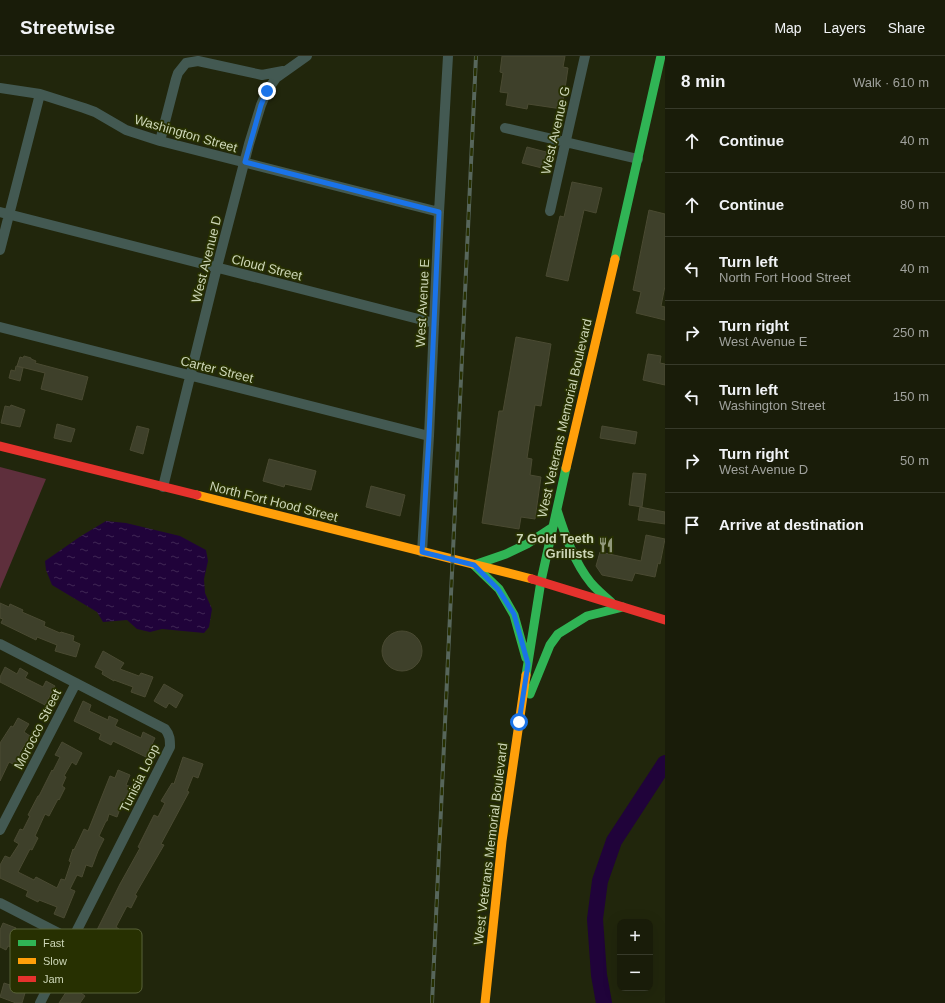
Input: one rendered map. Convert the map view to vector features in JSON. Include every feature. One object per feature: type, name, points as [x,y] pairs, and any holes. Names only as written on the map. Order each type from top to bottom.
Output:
[{"type":"main road","name":"West Veterans Memorial Boulevard","points":[[485,1003],[502,841],[541,581],[556,508],[587,381],[661,56]]},
{"type":"main road","name":"North Fort Hood Street","points":[[0,446],[541,581],[665,620]]},
{"type":"main road","points":[[556,508],[567,540],[578,564],[591,582],[611,602]]},
{"type":"main road","points":[[528,664],[514,614],[498,589],[474,565],[506,554],[527,544],[553,527]]},
{"type":"main road","points":[[519,722],[550,645],[558,634],[587,616],[623,607]]},
{"type":"street","name":"West Avenue D","points":[[163,487],[217,267],[261,105],[267,91],[276,78],[307,56]]},
{"type":"street","name":"West Avenue E","points":[[422,552],[448,56]]},
{"type":"street","name":"West Avenue G","points":[[550,211],[585,56]]},
{"type":"street","points":[[160,141],[176,79],[178,73],[186,62],[198,61],[262,75],[270,75],[285,71]]},
{"type":"street","name":"Washington Street","points":[[0,88],[40,94],[95,112],[126,130],[160,141],[439,212]]},
{"type":"street","points":[[654,88],[665,91]]},
{"type":"street","points":[[0,250],[4,213],[40,94]]},
{"type":"street","points":[[505,128],[638,159]]},
{"type":"street","name":"Cloud Street","points":[[4,213],[434,323]]},
{"type":"street","name":"Carter Street","points":[[0,327],[429,436]]},
{"type":"street","name":"Tunisia Loop","points":[[0,644],[165,729],[170,740],[170,747],[78,929]]},
{"type":"street","name":"Morocco Street","points":[[0,830],[76,683]]},
{"type":"street","points":[[0,903],[51,929]]},
{"type":"street","name":"Tunisia Loop","points":[[40,1003],[45,993]]},
{"type":"shaded area","points":[[0,467],[46,479],[0,589]]},
{"type":"water","points":[[106,521],[126,523],[180,536],[206,550],[208,561],[204,579],[205,593],[212,609],[209,627],[204,633],[162,629],[150,632],[137,629],[127,620],[103,622],[97,612],[52,585],[46,570],[45,561]]},
{"type":"building","points":[[502,56],[565,56],[563,67],[568,68],[562,109],[528,104],[527,109],[506,105],[508,93],[500,92],[503,73],[500,72]]},
{"type":"building","points":[[527,147],[550,153],[546,169],[522,163]]},
{"type":"building","points":[[572,182],[602,188],[596,213],[584,210],[568,281],[546,276],[560,216],[564,217]]},
{"type":"building","points":[[649,210],[665,214],[665,286],[661,306],[665,307],[665,320],[636,313],[641,292],[633,290]]},
{"type":"building","points":[[516,337],[551,344],[541,406],[535,405],[527,458],[532,459],[530,475],[541,477],[535,519],[521,517],[519,529],[482,523],[499,411],[503,411]]},
{"type":"building","points":[[648,354],[661,356],[660,363],[665,364],[665,385],[643,380]]},
{"type":"building","points":[[24,356],[36,361],[35,363],[88,377],[82,400],[41,389],[45,373],[17,366],[20,357],[23,358]]},
{"type":"building","points":[[16,366],[23,368],[20,381],[9,378],[11,370],[15,371]]},
{"type":"building","points":[[11,405],[25,410],[20,427],[1,423],[5,406],[10,407]]},
{"type":"building","points":[[57,424],[75,429],[71,442],[54,438]]},
{"type":"building","points":[[137,426],[149,429],[143,454],[130,450]]},
{"type":"building","points":[[602,426],[637,432],[635,444],[600,438]]},
{"type":"building","points":[[269,459],[316,471],[311,490],[285,484],[284,487],[263,481]]},
{"type":"building","points":[[633,473],[646,474],[642,507],[629,505]]},
{"type":"building","points":[[371,486],[405,495],[400,516],[366,507]]},
{"type":"building","points":[[640,507],[665,512],[665,524],[638,520]]},
{"type":"building","points":[[646,535],[665,539],[660,564],[658,563],[655,577],[635,573],[632,581],[602,575],[596,566],[600,552],[641,561]]},
{"type":"building","points":[[0,603],[9,607],[10,604],[23,610],[22,612],[45,622],[44,626],[60,633],[74,636],[73,641],[80,644],[76,657],[55,651],[57,645],[37,637],[36,640],[1,623],[3,619],[0,618]]},
{"type":"building","points":[[402,631],[410,633],[416,637],[420,643],[422,651],[420,659],[416,665],[410,669],[402,671],[394,669],[388,665],[384,659],[382,651],[384,643],[388,637],[394,633]]},
{"type":"building","points":[[103,651],[124,663],[120,669],[139,676],[141,673],[153,677],[145,697],[131,692],[133,687],[114,681],[102,674],[103,671],[95,667]]},
{"type":"building","points":[[5,667],[17,674],[20,668],[28,673],[25,678],[43,687],[46,681],[55,686],[45,705],[0,682],[0,677]]},
{"type":"building","points":[[164,684],[183,695],[176,708],[169,703],[166,708],[154,701]]},
{"type":"building","points":[[83,701],[91,705],[89,711],[108,720],[109,716],[118,720],[115,726],[141,738],[143,732],[155,738],[146,757],[113,741],[111,745],[99,739],[101,734],[74,721]]},
{"type":"building","points":[[18,718],[29,724],[24,732],[30,736],[19,754],[22,756],[17,766],[9,762],[0,781],[0,743],[11,726],[13,727]]},
{"type":"building","points":[[62,742],[82,753],[76,765],[72,762],[64,776],[66,777],[62,786],[65,788],[49,816],[45,814],[35,836],[38,838],[32,850],[30,849],[18,872],[34,880],[36,877],[57,888],[61,879],[65,880],[71,862],[69,861],[73,849],[74,850],[84,829],[88,831],[110,776],[115,778],[118,770],[130,775],[126,785],[131,787],[126,799],[124,798],[117,817],[109,814],[99,836],[104,839],[92,867],[86,865],[82,877],[77,875],[70,889],[75,891],[64,918],[54,914],[57,907],[39,900],[38,902],[26,896],[28,891],[0,878],[0,865],[5,856],[10,858],[19,844],[14,841],[20,829],[23,830],[30,816],[28,815],[60,757],[55,755]]},
{"type":"building","points":[[183,757],[203,764],[198,778],[193,776],[187,791],[189,792],[161,844],[164,845],[135,895],[137,896],[131,908],[127,906],[116,927],[119,929],[98,929],[140,848],[138,847],[154,815],[158,817],[165,803],[161,801],[172,783],[174,784]]},
{"type":"building","points":[[3,923],[16,928],[10,929],[10,947],[8,946],[6,950],[0,947],[0,930]]},
{"type":"building","points":[[4,983],[10,985],[10,993],[25,993],[22,1003],[16,1003],[0,997]]},
{"type":"building","points":[[66,993],[81,993],[85,996],[80,1003],[59,1003]]},
{"type":"waterway","points":[[604,1003],[599,975],[595,919],[600,881],[614,841],[665,763]]},
{"type":"railway","points":[[432,1003],[476,56]]},
{"type":"traffic: fast","points":[[615,259],[661,56]]},
{"type":"traffic: fast","points":[[526,675],[541,581],[566,468]]},
{"type":"traffic: fast","points":[[557,510],[567,539],[585,575],[598,591],[611,602]]},
{"type":"traffic: fast","points":[[526,658],[514,615],[499,589],[474,565],[506,554],[527,544],[553,527]]},
{"type":"traffic: fast","points":[[530,694],[550,645],[558,634],[587,616],[623,607]]},
{"type":"traffic: slow","points":[[566,468],[615,259]]},
{"type":"traffic: slow","points":[[197,495],[532,579]]},
{"type":"traffic: slow","points":[[485,1003],[502,841],[526,675]]},
{"type":"traffic: jam","points":[[0,446],[197,495]]},
{"type":"traffic: jam","points":[[532,579],[665,620]]},
{"type":"place","name":"7 Gold Teeth Grillists","points":[[606,545]]},
{"type":"route","points":[[267,91],[261,105],[245,162],[439,212],[422,552],[474,565],[498,589],[514,614],[528,664],[519,722]]}]
